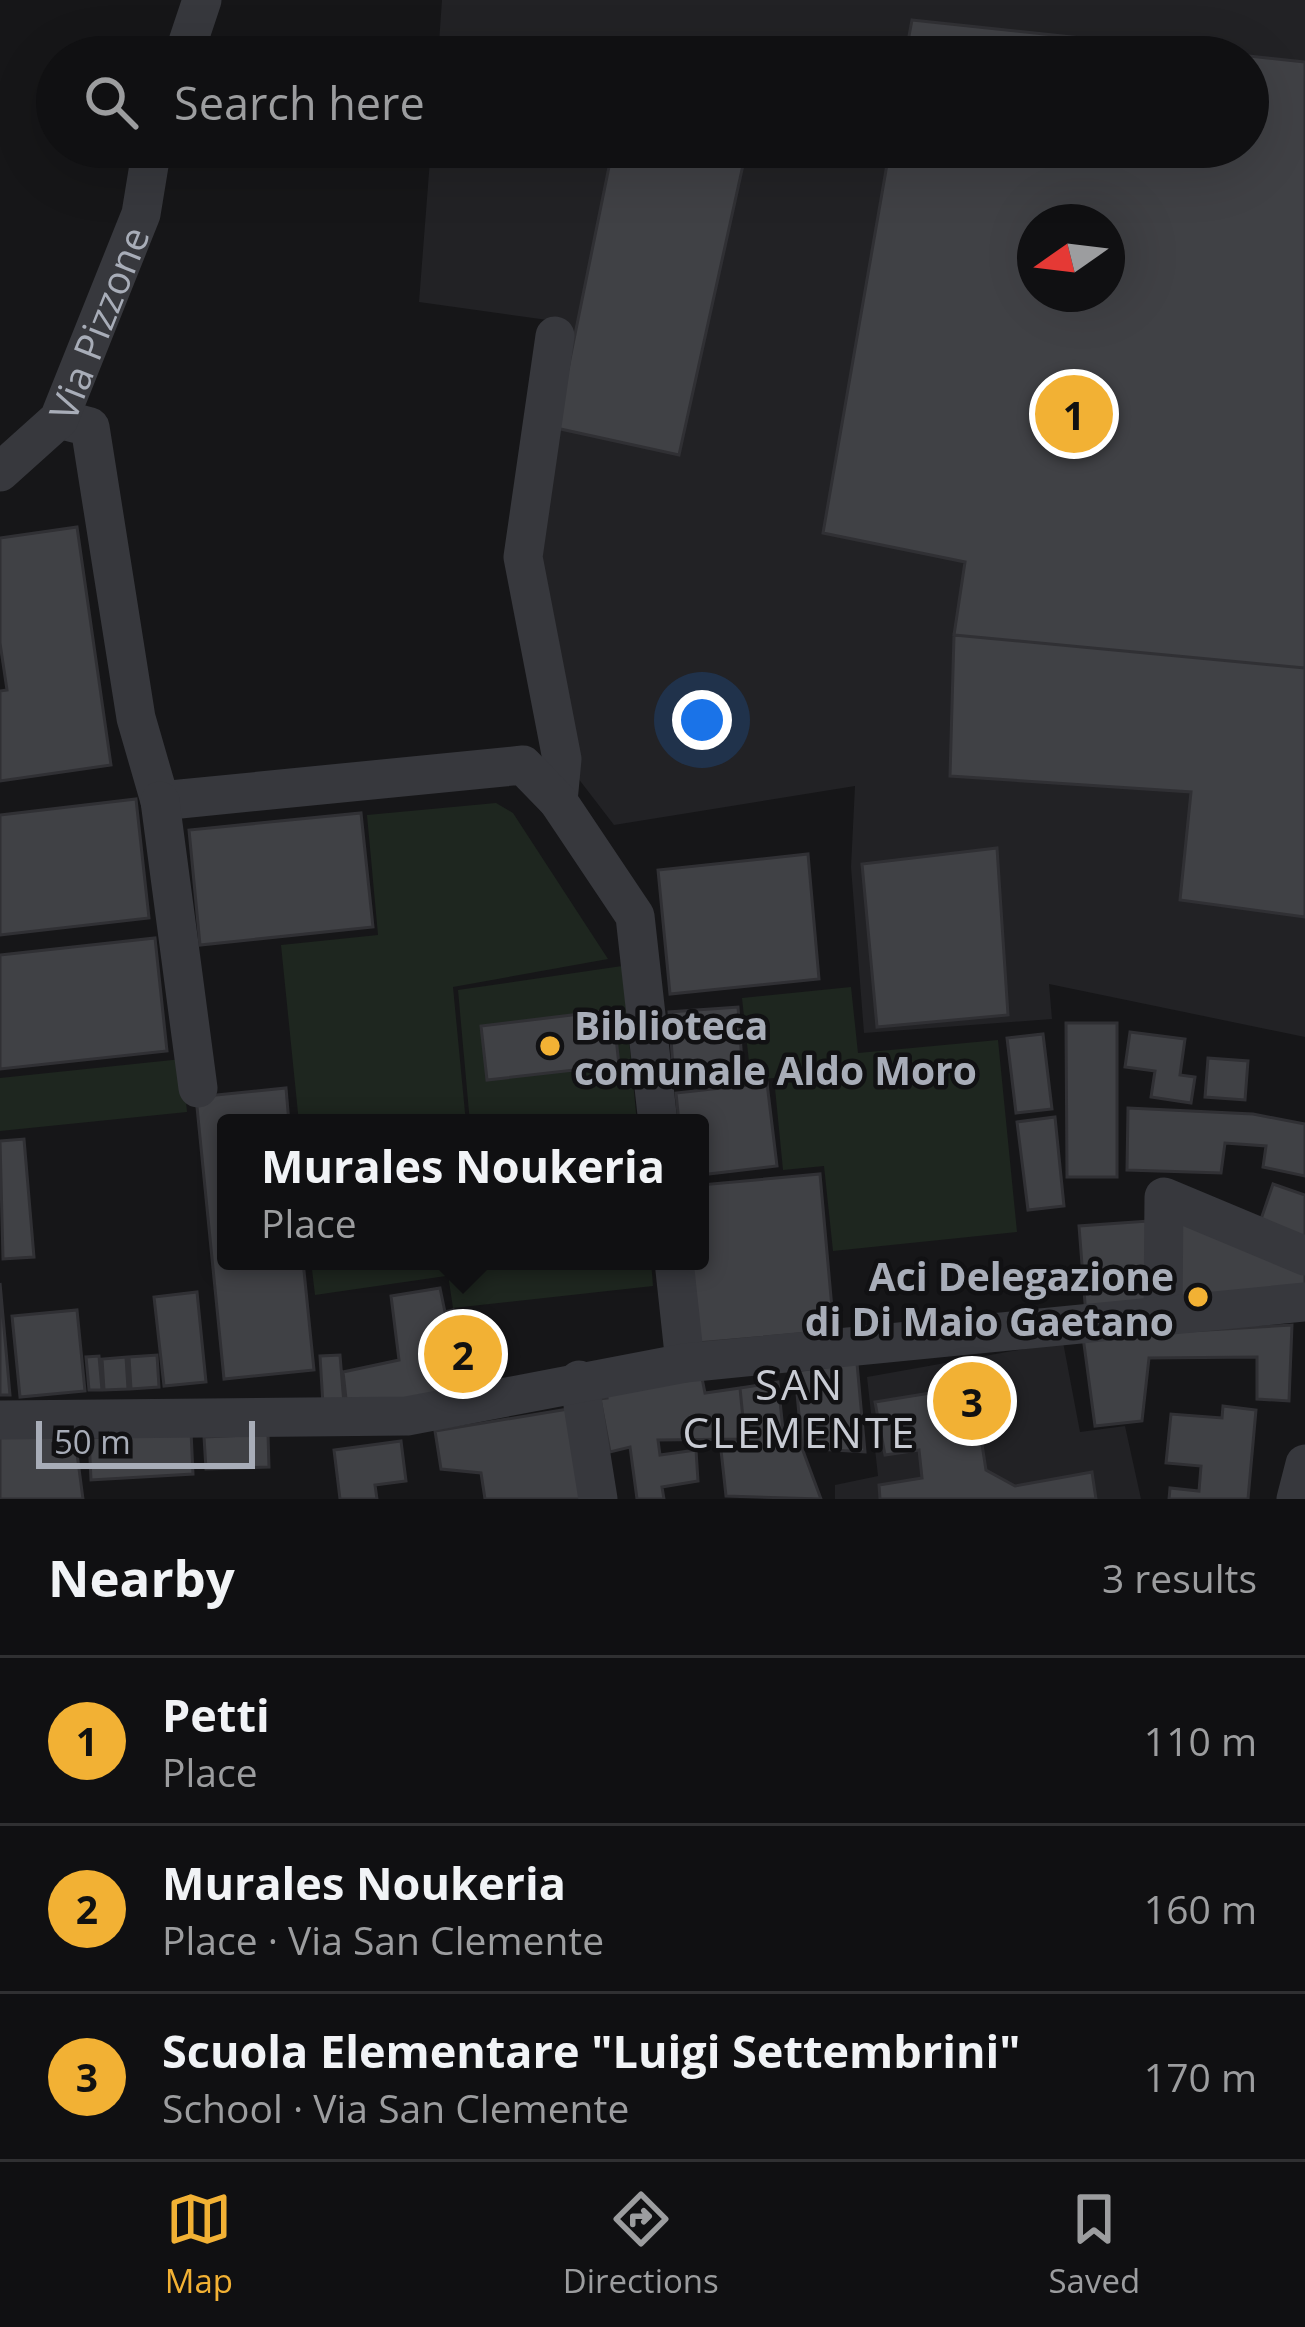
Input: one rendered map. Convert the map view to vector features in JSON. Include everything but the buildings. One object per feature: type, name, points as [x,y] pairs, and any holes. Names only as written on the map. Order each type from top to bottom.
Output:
[{"type":"street","points":[[190,36],[202,0]]},
{"type":"street","name":"Via Pizzone","points":[[0,472],[59,419],[141,214],[149,168]]},
{"type":"street","points":[[555,336],[523,556],[562,758],[558,801]]},
{"type":"street","points":[[59,419],[90,427],[136,718],[160,801],[198,1088]]},
{"type":"street","points":[[160,801],[523,765],[558,801],[635,916],[657,1114]]},
{"type":"street","points":[[1163,1315],[1163,1197],[1305,1256]]},
{"type":"street","points":[[675,1270],[685,1363]]},
{"type":"street","points":[[0,1420],[407,1416],[685,1363],[1305,1302]]},
{"type":"street","points":[[579,1380],[598,1499]]},
{"type":"street","points":[[1296,1499],[1305,1464]]},
{"type":"shaded area","points":[[442,0],[1305,0],[1305,1037],[1049,984],[1052,1019],[864,1033],[851,867],[855,786],[614,825],[571,769],[539,532],[562,322],[419,302],[429,168],[1269,168],[1269,36],[439,36]]},
{"type":"shaded area","points":[[496,803],[513,813],[608,959],[453,987],[465,1114],[298,1114],[281,945],[378,935],[367,815]]},
{"type":"shaded area","points":[[622,966],[636,1114],[469,1114],[458,990]]},
{"type":"shaded area","points":[[851,987],[858,1053],[998,1040],[1017,1232],[833,1251],[824,1166],[783,1170],[774,1078],[751,1080],[742,998]]},
{"type":"shaded area","points":[[182,1059],[187,1112],[0,1131],[0,1078]]},
{"type":"shaded area","points":[[312,1270],[445,1270],[446,1276],[315,1295]]},
{"type":"shaded area","points":[[447,1270],[652,1270],[653,1286],[453,1308]]},
{"type":"shaded area","points":[[1063,1342],[1080,1432],[1125,1426],[1141,1499],[835,1499],[835,1485],[878,1476],[867,1377]]},
{"type":"place","name":"Petti","points":[[1074,414]]},
{"type":"place","name":"Biblioteca comunale Aldo Moro","points":[[550,1046]]},
{"type":"place","name":"Aci Delegazione di Di Maio Gaetano","points":[[1198,1297]]},
{"type":"place","name":"Murales Noukeria","points":[[463,1354]]},
{"type":"place","name":"Scuola Elementare \"Luigi Settembrini\"","points":[[972,1401]]},
{"type":"district","name":"SAN CLEMENTE","points":[[800,1407]]}]
